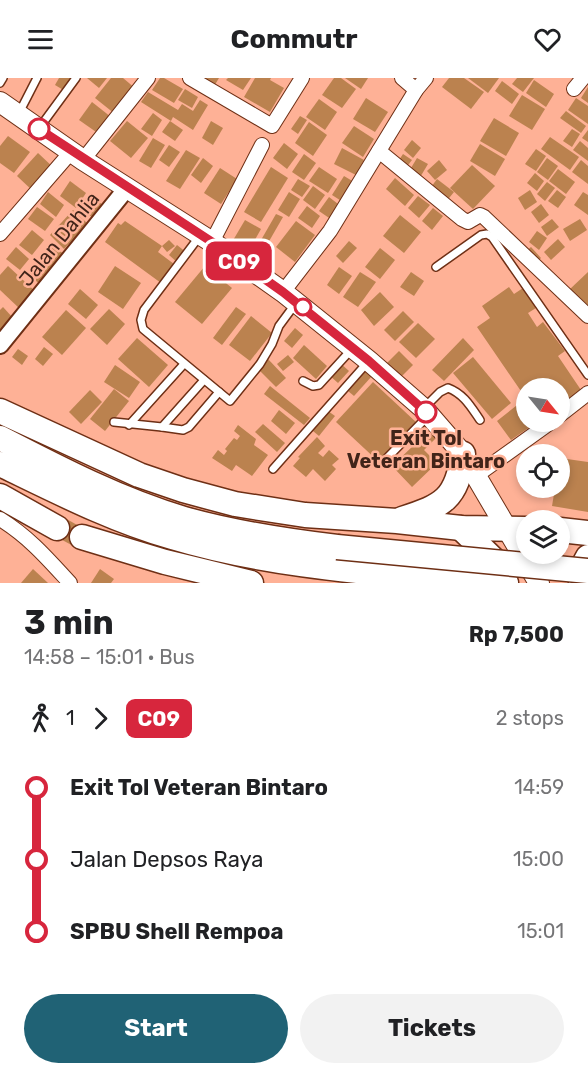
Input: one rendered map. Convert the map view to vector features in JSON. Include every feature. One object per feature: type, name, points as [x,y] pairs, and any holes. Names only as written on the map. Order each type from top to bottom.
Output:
[{"type":"highway","points":[[0,411],[139,475],[235,504],[306,515],[397,520],[461,528],[516,528]]},
{"type":"highway","points":[[0,438],[78,478],[184,519],[283,540],[335,557],[482,583]]},
{"type":"highway","points":[[397,520],[432,508],[443,501],[454,489],[460,476],[463,454]]},
{"type":"highway","points":[[0,464],[121,520],[172,537],[274,560],[335,557],[588,571]]},
{"type":"highway","points":[[0,496],[57,528]]},
{"type":"highway","points":[[461,528],[498,564],[506,583]]},
{"type":"highway","points":[[570,531],[588,533]]},
{"type":"highway","points":[[82,537],[165,562],[251,583]]},
{"type":"highway","points":[[581,583],[582,568],[588,557]]},
{"type":"main road","points":[[7,111],[39,129],[77,156],[206,238],[290,297],[369,361],[426,412],[463,454],[516,528]]},
{"type":"main road","points":[[531,564],[539,583]]},
{"type":"street","points":[[0,234],[77,156],[148,78]]},
{"type":"street","points":[[190,78],[272,126],[302,78]]},
{"type":"street","points":[[402,78],[416,90]]},
{"type":"street","points":[[290,297],[416,90],[426,78]]},
{"type":"street","points":[[206,238],[262,145]]},
{"type":"street","points":[[379,152],[462,219],[470,222],[481,215],[490,222],[588,316]]},
{"type":"street","name":"Jalan Dahlia","points":[[0,345],[127,188]]},
{"type":"street","points":[[570,407],[588,393]]},
{"type":"street","points":[[477,475],[536,432]]},
{"type":"street","points":[[0,519],[20,531],[36,545],[70,583]]},
{"type":"lane","points":[[0,83],[3,78]]},
{"type":"lane","points":[[7,111],[37,78]]},
{"type":"lane","points":[[39,129],[76,78]]},
{"type":"lane","points":[[436,267],[481,235],[487,234],[492,237],[588,375]]},
{"type":"lane","points":[[206,238],[144,310],[141,320],[142,329],[230,401],[260,364],[290,297]]},
{"type":"lane","points":[[303,381],[313,386],[319,385],[353,348]]},
{"type":"lane","points":[[273,469],[369,361]]},
{"type":"lane","points":[[129,425],[184,364]]},
{"type":"lane","points":[[162,428],[204,380]]},
{"type":"lane","points":[[387,458],[440,392],[448,388],[457,391],[464,398],[480,420]]},
{"type":"lane","points":[[114,422],[183,430],[189,427],[219,392]]},
{"type":"building","points":[[59,78],[72,78],[65,91],[55,85]]},
{"type":"building","points":[[87,78],[107,78],[99,88]]},
{"type":"building","points":[[111,78],[123,78],[136,89],[115,114],[95,98]]},
{"type":"building","points":[[160,78],[183,89],[174,103],[152,90]]},
{"type":"building","points":[[195,78],[219,78],[213,88]]},
{"type":"building","points":[[228,78],[251,78],[243,90],[226,80]]},
{"type":"building","points":[[255,78],[271,78],[270,80],[284,88],[270,112],[244,97]]},
{"type":"building","points":[[334,78],[341,78],[356,89],[342,108],[322,95]]},
{"type":"building","points":[[345,78],[368,78],[361,89]]},
{"type":"building","points":[[449,78],[464,78],[484,92],[471,109],[442,87]]},
{"type":"building","points":[[468,78],[499,78],[488,93]]},
{"type":"building","points":[[517,78],[534,78],[523,92],[512,84]]},
{"type":"building","points":[[534,80],[554,94],[546,107],[526,93]]},
{"type":"building","points":[[502,81],[519,94],[512,104],[495,91]]},
{"type":"building","points":[[588,87],[588,103],[581,98]]},
{"type":"building","points":[[185,89],[198,97],[192,108],[178,100]]},
{"type":"building","points":[[148,92],[178,110],[182,104],[193,111],[200,100],[208,105],[193,130],[173,117],[171,121],[141,102]]},
{"type":"building","points":[[522,95],[545,109],[532,130],[509,116]]},
{"type":"building","points":[[366,98],[388,112],[375,132],[353,119]]},
{"type":"building","points":[[576,98],[588,106],[588,124],[568,110]]},
{"type":"building","points":[[319,99],[337,112],[325,130],[306,117]]},
{"type":"building","points":[[92,102],[111,117],[99,134],[79,120]]},
{"type":"building","points":[[566,111],[586,126],[581,133],[560,118]]},
{"type":"building","points":[[153,113],[162,120],[152,136],[141,129]]},
{"type":"building","points":[[300,116],[307,120],[298,134],[291,129]]},
{"type":"building","points":[[494,118],[519,133],[506,156],[480,141]]},
{"type":"building","points":[[127,121],[148,138],[131,158],[110,141]]},
{"type":"building","points":[[170,121],[183,130],[175,141],[162,132]]},
{"type":"building","points":[[211,121],[223,128],[213,145],[202,138]]},
{"type":"building","points":[[309,122],[327,135],[313,156],[295,143]]},
{"type":"building","points":[[354,126],[374,139],[363,157],[342,143]]},
{"type":"building","points":[[572,129],[580,134],[572,147],[563,141]]},
{"type":"building","points":[[588,130],[588,142],[582,138]]},
{"type":"building","points":[[8,136],[30,152],[14,173],[0,163],[0,146]]},
{"type":"building","points":[[550,137],[579,157],[570,170],[541,149]]},
{"type":"building","points":[[153,138],[165,145],[151,168],[139,161]]},
{"type":"building","points":[[412,140],[421,148],[413,158],[404,150]]},
{"type":"building","points":[[580,141],[588,148],[588,161],[573,150]]},
{"type":"building","points":[[284,143],[298,154],[287,169],[273,158]]},
{"type":"building","points":[[480,144],[505,159],[495,176],[470,161]]},
{"type":"building","points":[[169,145],[180,152],[169,167],[159,160]]},
{"type":"building","points":[[342,148],[364,160],[356,175],[334,164]]},
{"type":"building","points":[[536,149],[546,156],[536,171],[525,164]]},
{"type":"building","points":[[186,150],[200,158],[180,189],[166,181]]},
{"type":"building","points":[[38,153],[55,169],[34,192],[17,176]]},
{"type":"building","points":[[304,154],[316,163],[304,180],[292,172]]},
{"type":"building","points":[[403,154],[412,160],[405,169],[397,163]]},
{"type":"building","points":[[203,158],[213,166],[201,183],[191,175]]},
{"type":"building","points":[[417,158],[428,164],[419,179],[408,173]]},
{"type":"building","points":[[547,158],[558,166],[548,180],[537,172]]},
{"type":"building","points":[[439,160],[447,170],[435,180],[427,171]]},
{"type":"building","points":[[581,160],[588,166],[588,184],[572,172]]},
{"type":"building","points":[[472,165],[495,186],[473,209],[450,188]]},
{"type":"building","points":[[271,167],[288,178],[261,222],[244,212]]},
{"type":"building","points":[[319,167],[337,179],[328,193],[309,181]]},
{"type":"building","points":[[220,168],[237,179],[221,204],[204,193]]},
{"type":"building","points":[[558,169],[575,182],[566,194],[549,181]]},
{"type":"building","points":[[535,173],[544,181],[537,191],[527,183]]},
{"type":"building","points":[[344,176],[359,185],[346,204],[332,195]]},
{"type":"building","points":[[395,178],[414,195],[405,206],[386,189]]},
{"type":"building","points":[[298,179],[310,186],[302,197],[291,190]]},
{"type":"building","points":[[437,179],[454,192],[445,203],[429,190]]},
{"type":"building","points":[[70,181],[86,193],[76,208],[60,196]]},
{"type":"building","points":[[547,182],[555,188],[545,201],[537,194]]},
{"type":"building","points":[[313,186],[325,195],[315,209],[303,200]]},
{"type":"building","points":[[530,190],[537,202],[525,210],[518,198]]},
{"type":"building","points":[[557,190],[566,197],[558,208],[548,201]]},
{"type":"building","points":[[48,192],[64,205],[56,217],[40,204]]},
{"type":"building","points":[[289,192],[300,199],[289,217],[278,210]]},
{"type":"building","points":[[583,192],[588,195],[588,215],[574,205]]},
{"type":"building","points":[[89,194],[108,209],[98,222],[79,207]]},
{"type":"building","points":[[418,196],[430,205],[419,218],[408,208]]},
{"type":"building","points":[[329,197],[342,207],[332,220],[319,211]]},
{"type":"building","points":[[541,204],[549,215],[539,223],[531,212]]},
{"type":"building","points":[[307,206],[320,216],[312,228],[298,218]]},
{"type":"building","points":[[37,207],[54,219],[45,231],[28,219]]},
{"type":"building","points":[[433,208],[443,216],[432,230],[422,221]]},
{"type":"building","points":[[73,210],[88,224],[64,249],[50,235]]},
{"type":"building","points":[[276,214],[283,217],[264,250],[257,247]]},
{"type":"building","points":[[400,215],[421,232],[404,253],[383,236]]},
{"type":"building","points":[[552,219],[559,227],[547,236],[541,227]]},
{"type":"building","points":[[580,219],[587,230],[570,241],[563,229]]},
{"type":"building","points":[[245,220],[261,229],[248,252],[232,242]]},
{"type":"building","points":[[125,221],[162,246],[158,252],[174,264],[161,283],[105,242],[118,223],[121,225]]},
{"type":"building","points":[[296,221],[315,235],[295,262],[276,247]]},
{"type":"building","points":[[32,230],[44,240],[32,255],[19,245]]},
{"type":"building","points":[[537,231],[547,238],[539,250],[529,242]]},
{"type":"building","points":[[558,239],[565,247],[551,260],[544,252]]},
{"type":"building","points":[[169,240],[175,246],[167,252],[162,246]]},
{"type":"building","points":[[349,241],[357,248],[343,263],[336,256]]},
{"type":"building","points":[[53,245],[66,256],[42,286],[29,275]]},
{"type":"building","points":[[177,245],[187,253],[178,263],[169,255]]},
{"type":"building","points":[[16,247],[29,259],[20,270],[6,259]]},
{"type":"building","points":[[531,247],[541,258],[536,263],[525,252]]},
{"type":"building","points":[[380,248],[395,260],[380,279],[365,267]]},
{"type":"building","points":[[8,266],[36,292],[20,309],[0,290],[0,275]]},
{"type":"building","points":[[115,266],[141,283],[123,309],[98,292]]},
{"type":"building","points":[[205,266],[232,288],[202,324],[175,302]]},
{"type":"building","points":[[339,267],[352,276],[339,294],[327,285]]},
{"type":"building","points":[[360,272],[376,282],[358,307],[343,297]]},
{"type":"building","points":[[411,272],[424,281],[414,296],[400,287]]},
{"type":"building","points":[[588,272],[588,311],[569,290]]},
{"type":"building","points":[[509,287],[514,294],[523,288],[536,308],[528,313],[537,327],[543,322],[565,351],[558,356],[581,390],[570,398],[570,378],[516,378],[516,384],[477,327],[490,318],[482,306]]},
{"type":"building","points":[[80,289],[98,305],[86,319],[68,304]]},
{"type":"building","points":[[380,292],[394,307],[374,326],[361,310]]},
{"type":"building","points":[[3,307],[13,318],[0,330],[0,310]]},
{"type":"building","points":[[236,307],[246,314],[222,345],[213,338]]},
{"type":"building","points":[[109,309],[125,324],[107,345],[90,329]]},
{"type":"building","points":[[66,310],[86,328],[62,355],[42,337]]},
{"type":"building","points":[[403,311],[414,322],[395,341],[384,330]]},
{"type":"building","points":[[251,316],[272,333],[250,361],[229,345]]},
{"type":"building","points":[[418,323],[435,339],[416,358],[399,342]]},
{"type":"building","points":[[295,328],[303,335],[292,348],[284,341]]},
{"type":"building","points":[[137,338],[168,365],[149,387],[118,359]]},
{"type":"building","points":[[463,338],[474,350],[444,381],[432,370]]},
{"type":"building","points":[[304,345],[327,366],[316,379],[293,358]]},
{"type":"building","points":[[44,347],[53,354],[43,366],[35,359]]},
{"type":"building","points":[[18,349],[28,356],[22,365],[12,357]]},
{"type":"building","points":[[399,351],[413,365],[398,380],[384,366]]},
{"type":"building","points":[[288,355],[294,362],[283,371],[277,364]]},
{"type":"building","points":[[473,357],[511,403],[492,419],[453,373]]},
{"type":"building","points":[[268,359],[286,378],[276,387],[258,369]]},
{"type":"building","points":[[340,363],[349,371],[338,383],[329,375]]},
{"type":"building","points":[[115,365],[140,382],[129,398],[104,382]]},
{"type":"building","points":[[366,371],[372,376],[354,396],[348,391]]},
{"type":"building","points":[[373,382],[417,423],[380,463],[336,422]]},
{"type":"building","points":[[270,386],[310,418],[304,425],[264,394]]},
{"type":"building","points":[[114,389],[129,401],[105,431],[90,419]]},
{"type":"building","points":[[90,390],[102,402],[81,424],[69,412]]},
{"type":"building","points":[[516,406],[516,432],[523,432],[511,440],[497,421]]},
{"type":"building","points":[[279,410],[295,423],[286,434],[271,421]]},
{"type":"building","points":[[328,411],[335,416],[319,436],[313,431]]},
{"type":"building","points":[[263,424],[285,443],[277,452],[255,432]]},
{"type":"building","points":[[238,425],[256,439],[254,445],[268,455],[252,476],[236,465],[232,471],[212,458],[218,450],[224,455],[227,451],[225,449],[234,438],[237,440],[240,436],[234,431]]},
{"type":"building","points":[[426,428],[436,438],[424,450],[437,463],[412,487],[392,466],[414,445],[411,442]]},
{"type":"building","points":[[317,437],[325,446],[318,453],[323,457],[329,450],[339,459],[332,465],[336,469],[325,481],[313,469],[306,477],[293,466],[300,458],[298,457]]},
{"type":"building","points":[[570,459],[588,462],[588,512],[552,506],[553,498],[570,498]]},
{"type":"building","points":[[63,517],[86,530],[77,548],[53,535]]},
{"type":"building","points":[[33,569],[48,583],[21,583]]},
{"type":"building","points":[[100,569],[114,579],[111,583],[91,583]]},
{"type":"bus line","name":"C09","points":[[39,129],[83,160],[212,242],[283,292],[369,361],[426,412]]},
{"type":"place","name":"Exit Tol Veteran Bintaro","points":[[426,412]]}]
